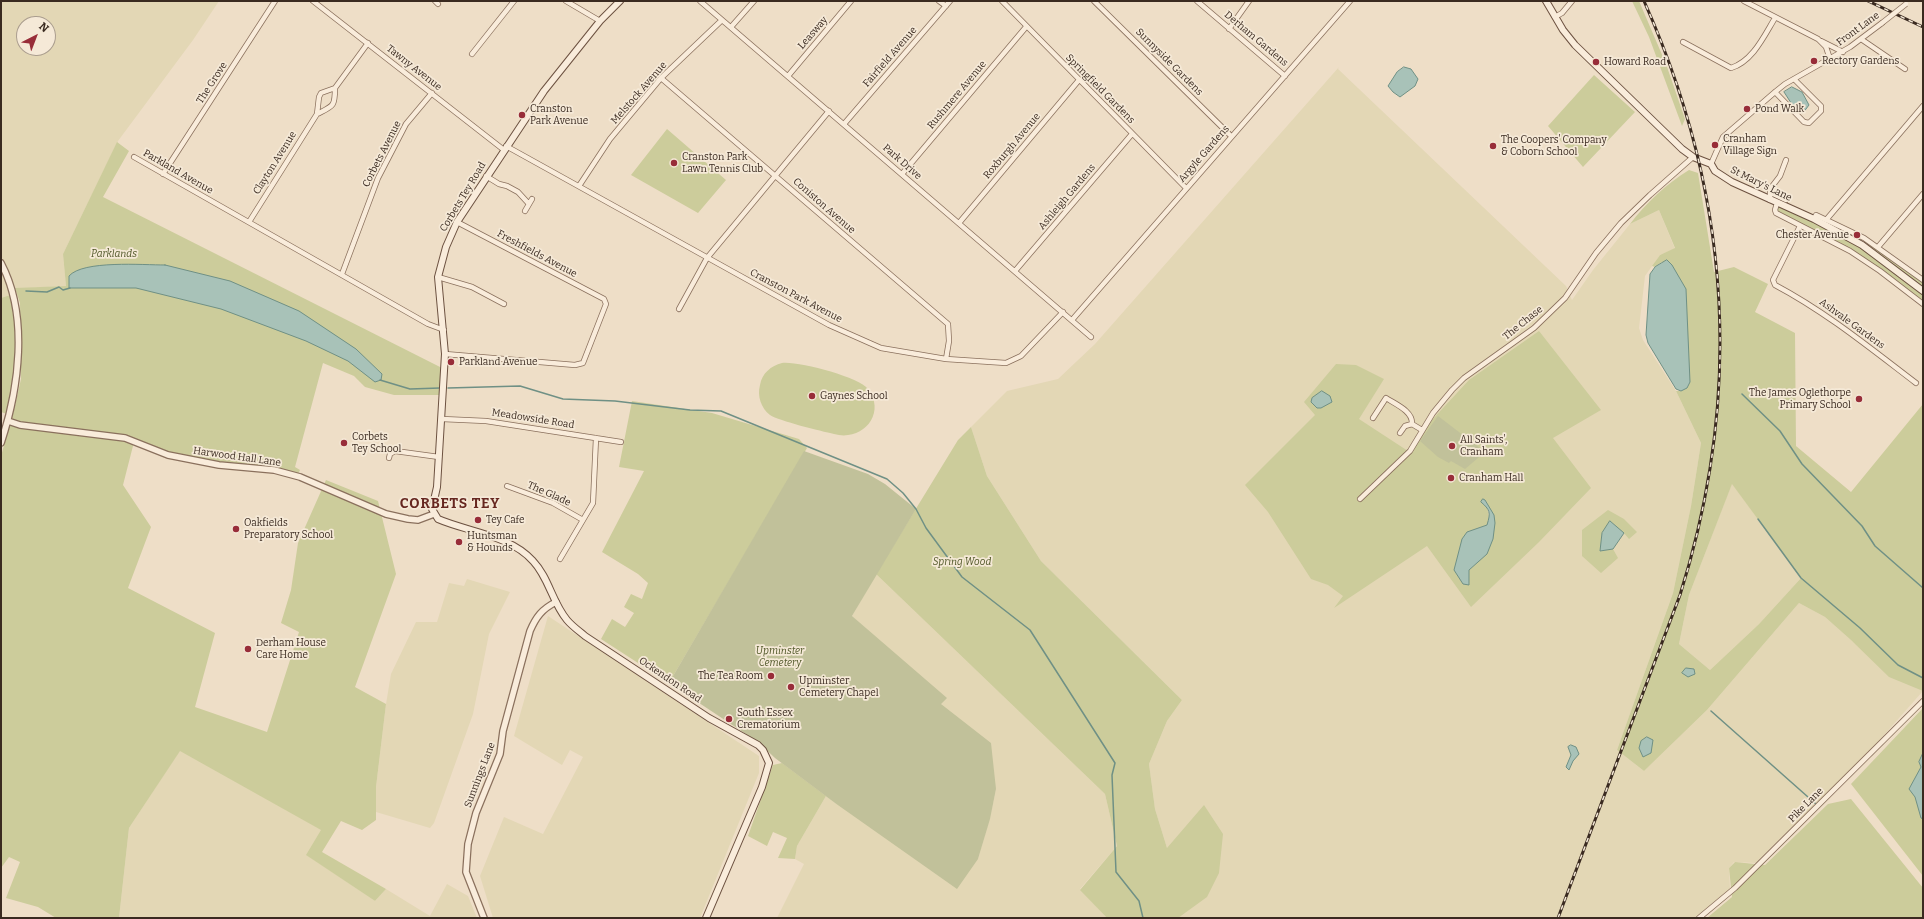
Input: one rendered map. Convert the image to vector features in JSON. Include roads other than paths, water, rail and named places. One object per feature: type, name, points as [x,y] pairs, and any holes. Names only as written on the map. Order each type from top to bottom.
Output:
[{"type":"main road","name":"Corbets Tey Road","points":[[434,514],[432,510],[437,487],[445,354],[438,277],[446,247],[457,222],[486,176],[544,91],[600,21],[620,1]]},
{"type":"main road","name":"St Mary's Lane","points":[[1546,1],[1567,36],[1582,53],[1659,128],[1693,157],[1710,164],[1715,171],[1732,182],[1814,219],[1862,245],[1923,291]]},
{"type":"main road","name":"Ockendon Road","points":[[434,514],[445,522],[510,544],[521,550],[533,560],[543,574],[556,602],[567,620],[585,636],[709,718],[758,745],[767,757],[768,763],[762,787],[706,918]]},
{"type":"street","name":"The Grove","points":[[163,174],[276,1]]},
{"type":"street","name":"Tawny Avenue","points":[[313,1],[505,148]]},
{"type":"street","points":[[472,54],[514,1]]},
{"type":"street","points":[[566,1],[600,21]]},
{"type":"street","name":"Park Drive","points":[[700,1],[1092,337]]},
{"type":"street","points":[[731,27],[754,1]]},
{"type":"street","name":"Leasway","points":[[788,76],[851,1]]},
{"type":"street","points":[[939,1],[946,6]]},
{"type":"street","name":"Fairfield Avenue","points":[[844,124],[950,1]]},
{"type":"street","name":"Springfield Gardens","points":[[1002,1],[1186,188]]},
{"type":"street","name":"Sunnyside Gardens","points":[[1094,1],[1231,136]]},
{"type":"street","name":"Derham Gardens","points":[[1197,1],[1285,76]]},
{"type":"street","points":[[1229,29],[1249,1]]},
{"type":"street","name":"Argyle Gardens","points":[[1072,320],[1350,1]]},
{"type":"street","points":[[1555,17],[1562,13],[1572,1]]},
{"type":"street","points":[[1744,1],[1842,52]]},
{"type":"street","name":"Front Lane","points":[[1710,164],[1723,137],[1775,92],[1794,79],[1842,52],[1908,2]]},
{"type":"street","points":[[1683,42],[1731,68],[1740,65],[1760,44],[1775,18]]},
{"type":"street","name":"Melstock Avenue","points":[[579,186],[610,139],[661,78],[722,20]]},
{"type":"street","name":"Rushmere Avenue","points":[[902,174],[1026,27]]},
{"type":"street","points":[[1818,39],[1826,48],[1830,60]]},
{"type":"street","points":[[1861,39],[1905,69]]},
{"type":"street","name":"Clayton Avenue","points":[[249,222],[317,114],[319,97],[321,93],[335,88],[368,43]]},
{"type":"street","name":"Coniston Avenue","points":[[661,78],[948,324],[949,341],[946,360]]},
{"type":"street","points":[[1775,92],[1804,122],[1809,123],[1821,111],[1821,106],[1794,79]]},
{"type":"street","name":"Roxburgh Avenue","points":[[959,222],[1079,80]]},
{"type":"street","name":"Clayton Avenue","points":[[317,114],[335,103],[335,88]]},
{"type":"street","name":"Corbets Avenue","points":[[342,274],[378,178],[406,124],[432,93]]},
{"type":"street","points":[[1826,220],[1923,106]]},
{"type":"street","points":[[679,309],[707,258],[829,111]]},
{"type":"street","name":"Ashleigh Gardens","points":[[1015,271],[1132,134]]},
{"type":"street","name":"Cranston Park Avenue","points":[[505,148],[579,186],[829,325],[881,348],[946,360],[1006,363],[1021,356],[1063,312]]},
{"type":"street","name":"Parkland Avenue","points":[[134,157],[428,324],[444,330]]},
{"type":"street","name":"The Chase","points":[[1360,499],[1410,451],[1422,430],[1439,406],[1464,378],[1534,328],[1565,298],[1596,253],[1621,223],[1693,157]]},
{"type":"street","points":[[1770,200],[1770,189],[1780,176],[1786,160]]},
{"type":"street","points":[[486,176],[498,184],[507,186],[518,192],[529,204]]},
{"type":"street","points":[[1771,193],[1786,200]]},
{"type":"street","points":[[1878,247],[1923,194]]},
{"type":"street","points":[[525,211],[532,199]]},
{"type":"street","points":[[1777,203],[1774,212],[1850,251],[1880,271],[1923,304]]},
{"type":"street","points":[[1814,219],[1816,215],[1853,232],[1878,247],[1923,280]]},
{"type":"street","name":"Freshfields Avenue","points":[[445,354],[575,365],[583,363],[606,304],[604,299],[457,222]]},
{"type":"street","name":"Ashvale Gardens","points":[[1800,226],[1773,280],[1775,285],[1805,301],[1837,323],[1916,383]]},
{"type":"street","points":[[1,263],[12,289],[16,306],[16,380],[8,421],[1,443]]},
{"type":"street","points":[[438,277],[472,287],[504,304]]},
{"type":"street","points":[[1373,418],[1386,398],[1409,414],[1413,419],[1412,424]]},
{"type":"street","name":"Meadowside Road","points":[[442,419],[486,421],[621,442]]},
{"type":"street","name":"Harwood Hall Lane","points":[[8,421],[20,425],[125,438],[168,455],[219,465],[274,470],[300,477],[386,514],[408,519],[418,520],[434,514]]},
{"type":"street","points":[[1400,433],[1405,426],[1412,424],[1422,430]]},
{"type":"street","points":[[560,559],[593,503],[596,438]]},
{"type":"street","points":[[389,458],[390,454],[395,451],[439,457]]},
{"type":"street","name":"The Glade","points":[[507,486],[553,503],[583,520]]},
{"type":"street","name":"Sunnings Lane","points":[[484,918],[466,872],[466,862],[472,828],[476,813],[500,754],[503,730],[530,631],[536,617],[545,608],[556,602]]},
{"type":"street","name":"Pike Lane","points":[[1699,918],[1735,888],[1923,701]]},
{"type":"waterway","points":[[26,291],[47,292],[59,287],[63,290],[70,288]]},
{"type":"waterway","points":[[380,380],[410,389],[440,388]]},
{"type":"waterway","points":[[448,388],[520,386],[563,399],[615,401],[690,410],[721,411],[887,479],[903,493],[916,509],[926,528],[962,577],[1030,630],[1115,763],[1112,775],[1116,872],[1139,901],[1143,918]]},
{"type":"waterway","points":[[1742,394],[1780,431],[1802,464],[1862,526],[1875,546],[1923,588]]},
{"type":"waterway","points":[[1758,519],[1801,578],[1860,628],[1898,665],[1923,678]]},
{"type":"waterway","points":[[1711,711],[1817,805]]},
{"type":"railway","points":[[1558,918],[1680,595],[1700,519],[1714,444],[1720,369],[1719,295],[1710,221],[1695,147],[1673,74],[1644,1]]},
{"type":"railway","points":[[1868,1],[1923,27]]},
{"type":"place","name":"Rectory Gardens","points":[[1814,61]]},
{"type":"place","name":"Howard Road","points":[[1596,62]]},
{"type":"place","name":"Pond Walk","points":[[1747,109]]},
{"type":"place","name":"Cranston Park Avenue","points":[[522,115]]},
{"type":"place","name":"Cranham Village Sign","points":[[1715,145]]},
{"type":"place","name":"The Coopers' Company & Coborn School","points":[[1493,146]]},
{"type":"place","name":"Cranston Park Lawn Tennis Club","points":[[674,163]]},
{"type":"place","name":"Chester Avenue","points":[[1857,235]]},
{"type":"place","name":"Parkland Avenue","points":[[451,362]]},
{"type":"place","name":"Gaynes School","points":[[812,396]]},
{"type":"place","name":"The James Oglethorpe Primary School","points":[[1859,399]]},
{"type":"place","name":"Corbets Tey School","points":[[344,443]]},
{"type":"place","name":"All Saints', Cranham","points":[[1452,446]]},
{"type":"place","name":"Cranham Hall","points":[[1451,478]]},
{"type":"place","name":"Tey Cafe","points":[[478,520]]},
{"type":"place","name":"Oakfields Preparatory School","points":[[236,529]]},
{"type":"place","name":"Huntsman & Hounds","points":[[459,542]]},
{"type":"place","name":"Derham House Care Home","points":[[248,649]]},
{"type":"place","name":"The Tea Room","points":[[771,676]]},
{"type":"place","name":"Upminster Cemetery Chapel","points":[[791,687]]},
{"type":"place","name":"South Essex Crematorium","points":[[729,719]]},
{"type":"district","name":"CORBETS TEY","points":[[450,504]]},
{"type":"park label","name":"Parklands","points":[[114,254]]},
{"type":"park label","name":"Spring Wood","points":[[962,562]]},
{"type":"park label","name":"Upminster Cemetery","points":[[780,656]]}]
